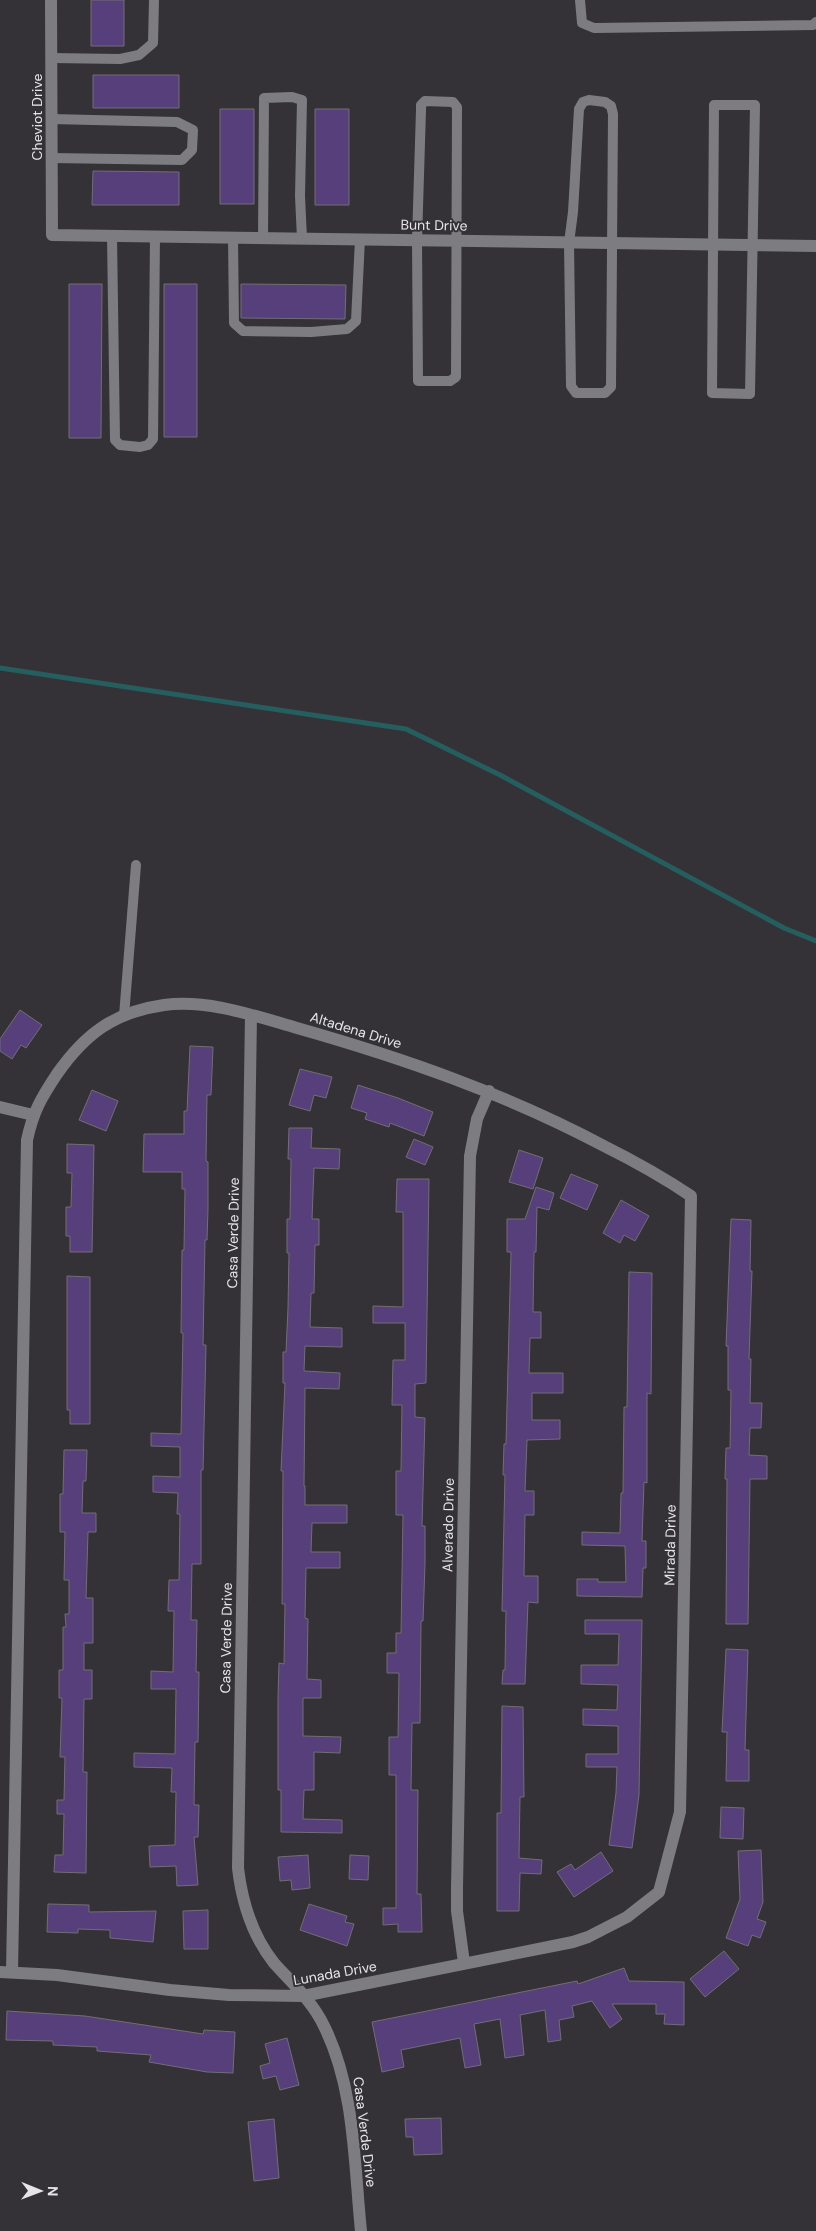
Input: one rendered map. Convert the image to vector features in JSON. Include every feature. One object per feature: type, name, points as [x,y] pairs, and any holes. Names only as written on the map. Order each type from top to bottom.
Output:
[{"type":"street","name":"Cheviot Drive","points":[[51,0],[52,235]]},
{"type":"street","name":"Bunt Drive","points":[[52,235],[816,246]]},
{"type":"street","name":"Altadena Drive","points":[[6,1972],[27,1140],[33,1115],[40,1099],[74,1050],[96,1030],[141,1010],[180,1003],[252,1015],[368,1048],[489,1091],[570,1127],[663,1177],[691,1196]]},
{"type":"street","name":"Casa Verde Drive","points":[[252,1015],[238,1868],[245,1906],[257,1936],[273,1960],[324,2024],[344,2077],[361,2231]]},
{"type":"street","name":"Alverado Drive","points":[[464,1963],[457,1912],[457,1888],[470,1156],[477,1119],[489,1091]]},
{"type":"street","points":[[0,1108],[33,1115]]},
{"type":"street","name":"Mirada Drive","points":[[659,1892],[680,1812],[691,1196]]},
{"type":"street","name":"Lunada Drive","points":[[6,1972],[57,1975],[170,1990],[229,1995],[303,1996],[538,1950],[588,1937],[627,1917],[659,1892]]},
{"type":"lane","points":[[51,58],[120,59],[139,55],[153,43],[154,0]]},
{"type":"lane","points":[[580,0],[582,23],[594,28],[813,25],[816,22]]},
{"type":"lane","points":[[263,238],[264,98],[292,97],[302,100],[300,196],[302,238]]},
{"type":"lane","points":[[589,100],[605,102],[611,106],[613,114],[611,387],[605,394],[576,393],[571,386],[569,243],[573,212],[579,109],[583,102],[589,100]]},
{"type":"lane","points":[[426,101],[454,102],[457,107],[458,241],[456,377],[450,381],[418,382],[417,240],[421,105],[426,101]]},
{"type":"lane","points":[[714,105],[755,105],[750,394],[712,393],[712,245],[714,105]]},
{"type":"lane","points":[[52,119],[177,122],[193,130],[192,150],[182,160],[52,158]]},
{"type":"lane","points":[[112,236],[115,440],[120,445],[140,447],[148,446],[153,439],[155,236]]},
{"type":"lane","points":[[233,237],[234,323],[243,331],[311,332],[347,330],[356,322],[360,239]]},
{"type":"lane","points":[[124,1016],[136,865]]},
{"type":"building","points":[[91,0],[124,0],[124,46],[91,46]]},
{"type":"building","points":[[93,75],[179,75],[179,108],[93,108]]},
{"type":"building","points":[[220,109],[254,109],[254,204],[220,204]]},
{"type":"building","points":[[315,109],[349,109],[349,205],[315,205]]},
{"type":"building","points":[[93,171],[179,172],[179,205],[92,205]]},
{"type":"building","points":[[69,284],[102,284],[101,438],[69,438]]},
{"type":"building","points":[[164,284],[197,284],[197,437],[164,437]]},
{"type":"building","points":[[241,284],[346,285],[345,319],[241,318]]},
{"type":"building","points":[[20,1010],[42,1025],[26,1048],[21,1045],[12,1059],[0,1051],[0,1039]]},
{"type":"building","points":[[190,1046],[213,1047],[211,1095],[207,1095],[206,1161],[208,1162],[208,1209],[207,1240],[205,1240],[203,1345],[206,1345],[203,1470],[201,1470],[201,1564],[192,1564],[191,1620],[197,1620],[196,1672],[199,1672],[198,1742],[195,1742],[194,1805],[199,1805],[198,1837],[194,1837],[198,1885],[177,1886],[176,1866],[150,1867],[149,1846],[175,1845],[176,1792],[171,1792],[172,1768],[134,1767],[134,1753],[175,1754],[176,1689],[151,1689],[151,1671],[173,1672],[174,1611],[168,1611],[169,1580],[179,1580],[180,1514],[177,1514],[178,1493],[153,1492],[153,1476],[180,1477],[180,1447],[151,1446],[151,1433],[181,1434],[182,1250],[184,1250],[185,1189],[182,1189],[182,1172],[143,1172],[144,1134],[184,1134],[184,1111],[187,1111]]},
{"type":"building","points":[[300,1069],[332,1077],[326,1098],[314,1095],[310,1111],[289,1105]]},
{"type":"building","points":[[358,1085],[433,1112],[424,1136],[390,1123],[389,1127],[365,1119],[367,1113],[351,1108]]},
{"type":"building","points":[[92,1090],[118,1101],[106,1131],[79,1120]]},
{"type":"building","points":[[289,1128],[312,1128],[311,1148],[340,1149],[339,1169],[314,1168],[312,1219],[319,1219],[319,1245],[315,1245],[314,1293],[311,1293],[310,1327],[342,1328],[342,1347],[305,1346],[304,1371],[340,1373],[339,1389],[305,1388],[304,1486],[305,1505],[347,1505],[347,1523],[312,1523],[311,1552],[340,1552],[340,1568],[306,1568],[305,1618],[308,1619],[307,1679],[321,1680],[321,1698],[303,1698],[303,1736],[341,1737],[340,1753],[314,1752],[314,1790],[304,1790],[303,1819],[342,1820],[342,1833],[281,1832],[281,1790],[278,1790],[278,1698],[279,1663],[284,1664],[285,1604],[282,1604],[283,1471],[281,1471],[285,1383],[283,1383],[283,1352],[286,1352],[288,1308],[289,1253],[287,1253],[287,1219],[290,1219],[291,1159],[288,1159]]},
{"type":"building","points":[[414,1139],[433,1147],[425,1165],[406,1157]]},
{"type":"building","points":[[67,1144],[94,1145],[92,1252],[70,1252],[70,1236],[66,1236],[66,1207],[71,1207],[72,1173],[67,1173]]},
{"type":"building","points":[[519,1150],[543,1158],[533,1189],[509,1182]]},
{"type":"building","points":[[571,1174],[598,1185],[587,1210],[560,1198]]},
{"type":"building","points":[[397,1179],[429,1179],[426,1383],[415,1384],[415,1417],[425,1418],[422,1526],[425,1526],[425,1564],[423,1621],[421,1621],[420,1723],[412,1723],[411,1790],[418,1790],[417,1894],[421,1894],[422,1932],[398,1932],[398,1924],[383,1925],[383,1908],[396,1908],[396,1775],[389,1775],[389,1737],[398,1737],[399,1673],[387,1673],[387,1653],[396,1653],[396,1633],[401,1633],[403,1515],[396,1515],[396,1471],[401,1471],[402,1405],[392,1405],[393,1360],[405,1360],[405,1323],[373,1323],[373,1306],[403,1307],[403,1212],[396,1212]]},
{"type":"building","points":[[536,1187],[554,1193],[549,1210],[537,1207],[533,1312],[541,1312],[541,1338],[530,1338],[529,1373],[563,1373],[563,1393],[532,1393],[532,1420],[560,1420],[560,1439],[527,1440],[525,1491],[534,1491],[534,1515],[525,1515],[524,1576],[538,1576],[538,1603],[528,1602],[525,1684],[502,1684],[503,1670],[505,1670],[506,1611],[502,1611],[505,1475],[503,1475],[504,1444],[506,1444],[511,1252],[507,1252],[507,1219],[525,1219]]},
{"type":"building","points":[[621,1200],[649,1216],[635,1241],[624,1235],[620,1243],[603,1233]]},
{"type":"building","points":[[731,1219],[751,1220],[750,1403],[762,1403],[761,1428],[750,1428],[749,1455],[767,1456],[767,1479],[750,1479],[748,1624],[726,1624],[727,1479],[725,1479],[726,1448],[730,1448],[731,1390],[728,1390],[728,1346],[726,1346]]},
{"type":"building","points":[[629,1272],[652,1273],[651,1394],[647,1393],[647,1483],[644,1482],[642,1541],[646,1541],[646,1568],[643,1568],[642,1597],[577,1596],[577,1579],[598,1579],[598,1582],[626,1582],[625,1546],[582,1545],[582,1532],[620,1533],[621,1493],[623,1493],[624,1407],[627,1407]]},
{"type":"building","points":[[67,1276],[90,1277],[90,1424],[70,1424],[70,1410],[67,1410]]},
{"type":"building","points":[[64,1450],[87,1450],[86,1481],[83,1481],[82,1513],[96,1513],[96,1532],[88,1532],[86,1598],[93,1598],[93,1643],[84,1643],[84,1670],[92,1670],[92,1699],[84,1699],[83,1772],[87,1772],[86,1873],[54,1872],[55,1855],[63,1855],[64,1814],[57,1814],[57,1800],[64,1800],[65,1757],[60,1757],[62,1698],[59,1698],[59,1670],[63,1670],[63,1627],[66,1627],[65,1614],[69,1614],[69,1580],[64,1580],[65,1532],[60,1532],[60,1494],[63,1494]]},
{"type":"building","points":[[585,1620],[642,1620],[639,1795],[632,1848],[609,1845],[616,1793],[617,1767],[586,1767],[586,1754],[618,1754],[618,1726],[583,1725],[583,1709],[617,1710],[618,1685],[581,1684],[581,1665],[618,1665],[619,1634],[585,1634]]},
{"type":"building","points":[[726,1649],[748,1650],[745,1750],[749,1750],[749,1781],[726,1781],[727,1732],[722,1732]]},
{"type":"building","points":[[502,1706],[523,1707],[524,1797],[520,1797],[519,1858],[542,1860],[541,1874],[520,1873],[519,1911],[497,1911],[497,1813],[501,1813]]},
{"type":"building","points":[[721,1807],[744,1808],[743,1839],[720,1838]]},
{"type":"building","points":[[761,1850],[763,1902],[757,1919],[766,1922],[760,1938],[752,1935],[748,1946],[726,1938],[740,1899],[738,1851]]},
{"type":"building","points":[[601,1852],[613,1871],[574,1897],[557,1872],[571,1864],[575,1870]]},
{"type":"building","points":[[308,1855],[310,1888],[292,1890],[291,1880],[280,1881],[278,1857]]},
{"type":"building","points":[[350,1855],[369,1856],[368,1880],[349,1879]]},
{"type":"building","points":[[48,1904],[89,1905],[89,1912],[156,1911],[153,1942],[110,1938],[110,1930],[78,1929],[78,1933],[47,1932]]},
{"type":"building","points":[[309,1904],[347,1916],[345,1922],[354,1924],[347,1946],[300,1930]]},
{"type":"building","points":[[208,1910],[208,1949],[184,1949],[183,1911]]},
{"type":"building","points":[[724,1951],[739,1969],[705,1997],[690,1979]]},
{"type":"building","points":[[624,1968],[629,1981],[684,1982],[684,2025],[664,2024],[665,2014],[656,2014],[656,2004],[612,2004],[622,2019],[610,2028],[592,2001],[572,2006],[574,2017],[559,2020],[561,2040],[548,2042],[545,2010],[520,2015],[524,2055],[505,2058],[500,2019],[474,2024],[481,2065],[465,2068],[460,2038],[401,2050],[404,2067],[382,2072],[372,2022],[577,1981],[578,1984]]},
{"type":"building","points":[[7,2011],[85,2016],[203,2034],[204,2030],[235,2032],[233,2073],[207,2072],[149,2062],[151,2055],[97,2051],[97,2047],[53,2045],[53,2041],[6,2040]]},
{"type":"building","points":[[287,2038],[299,2085],[280,2090],[276,2076],[263,2079],[260,2066],[270,2063],[265,2044]]},
{"type":"building","points":[[441,2118],[442,2154],[414,2155],[413,2137],[406,2137],[405,2119]]},
{"type":"building","points":[[274,2119],[279,2178],[254,2181],[248,2122]]},
{"type":"waterway","points":[[0,668],[406,729],[500,775],[784,928],[816,941]]}]
